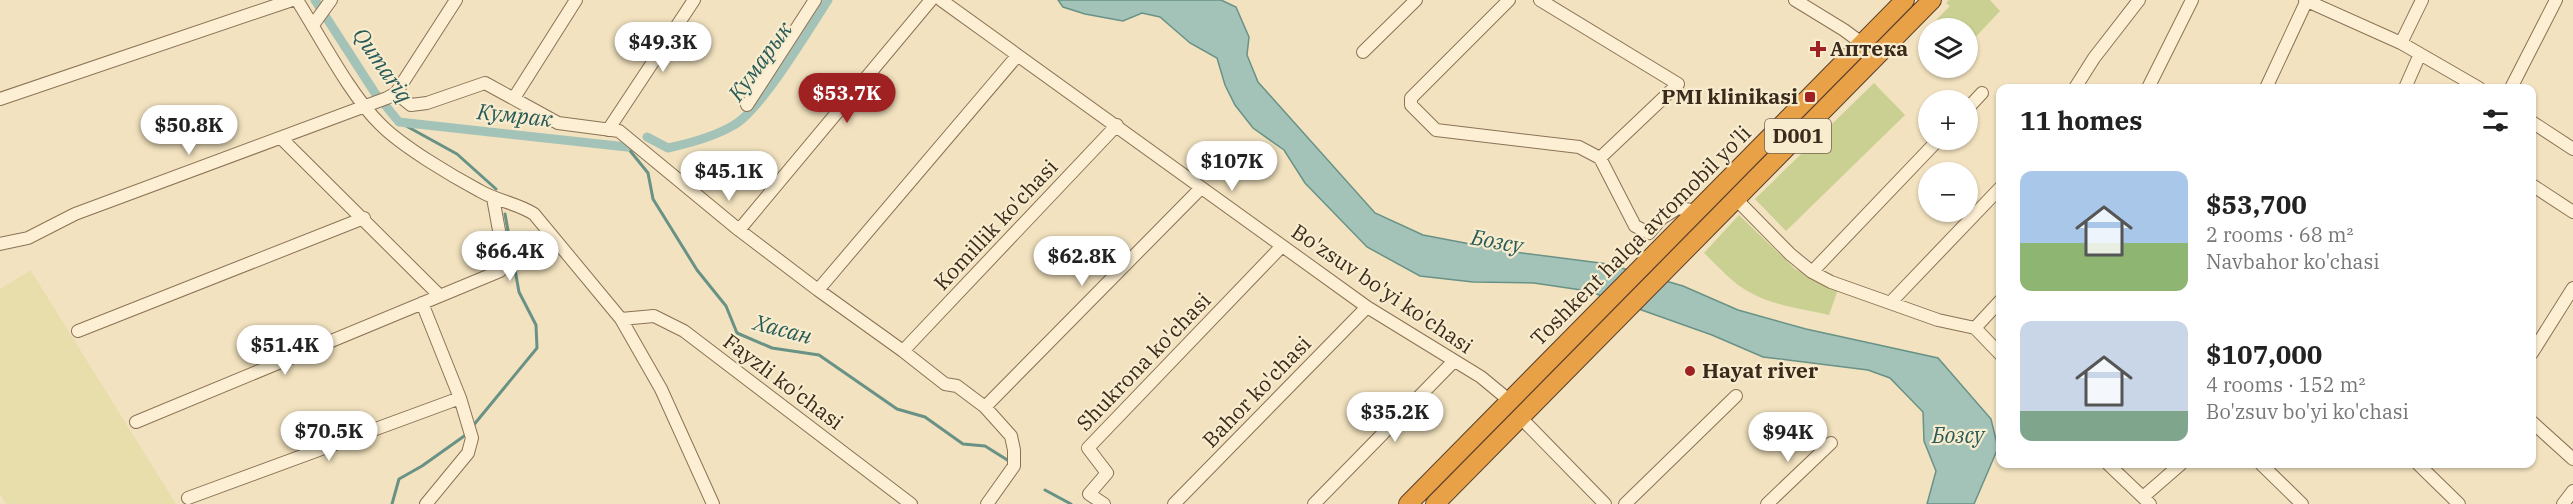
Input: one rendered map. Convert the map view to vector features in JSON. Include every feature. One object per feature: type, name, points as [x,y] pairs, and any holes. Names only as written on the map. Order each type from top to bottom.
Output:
[{"type":"highway","name":"Toshkent halqa avtomobil yo'li","points":[[1408,504],[1905,0]]},
{"type":"highway","name":"Toshkent halqa avtomobil yo'li","points":[[1436,504],[1932,0]]},
{"type":"street","points":[[0,99],[292,0]]},
{"type":"street","points":[[297,0],[369,106],[397,139],[481,192],[523,207],[534,214],[621,319],[661,389],[713,504]]},
{"type":"street","points":[[313,25],[331,0]]},
{"type":"street","points":[[0,244],[28,238],[75,214],[282,139],[392,95],[456,0]]},
{"type":"street","points":[[514,98],[576,0]]},
{"type":"street","points":[[608,130],[694,0]]},
{"type":"street","points":[[747,105],[815,0]]},
{"type":"street","points":[[739,230],[932,0]]},
{"type":"street","name":"Bo'zsuv bo'yi ko'chasi","points":[[941,0],[1117,125],[1367,308],[1481,377],[1510,400]]},
{"type":"street","points":[[1363,52],[1416,0]]},
{"type":"street","points":[[1509,0],[1411,98],[1411,105],[1436,130],[1579,147],[1599,158],[1635,226],[1649,233],[1662,218],[1678,208],[1698,211]]},
{"type":"street","points":[[1540,0],[1678,84],[1599,158]]},
{"type":"street","points":[[1795,0],[1878,55]]},
{"type":"street","points":[[2078,84],[2094,58],[2139,0]]},
{"type":"street","points":[[2150,84],[2192,0]]},
{"type":"street","points":[[2268,84],[2307,0],[2401,43],[2472,84]]},
{"type":"street","points":[[2401,43],[2422,0]]},
{"type":"street","points":[[2513,84],[2556,0]]},
{"type":"street","points":[[2407,84],[2420,54]]},
{"type":"street","points":[[818,290],[1017,56]]},
{"type":"street","points":[[392,95],[411,105],[427,103],[485,83],[558,123],[619,131],[739,230],[818,290],[945,384],[957,386],[985,407],[1011,436],[1014,450],[1014,466],[987,504]]},
{"type":"street","points":[[1978,97],[1982,93]]},
{"type":"street","name":"Komillik ko'chasi","points":[[903,351],[1117,125]]},
{"type":"street","points":[[2536,125],[2573,149]]},
{"type":"street","points":[[282,139],[439,295]]},
{"type":"street","points":[[1812,272],[1928,150]]},
{"type":"street","points":[[985,407],[1201,188]]},
{"type":"street","points":[[2536,188],[2573,213]]},
{"type":"street","points":[[1891,302],[1996,192]]},
{"type":"street","points":[[136,422],[500,271],[502,252],[494,198]]},
{"type":"street","points":[[1736,199],[1790,254],[1812,272],[1831,282],[1938,320],[1975,328],[1996,350]]},
{"type":"street","points":[[78,331],[364,218]]},
{"type":"street","name":"Shukrona ko'chasi","points":[[1104,504],[1089,494],[1107,472],[1088,448],[1282,246]]},
{"type":"street","points":[[2536,348],[2573,288]]},
{"type":"street","points":[[422,303],[460,398],[472,438],[468,453],[426,504]]},
{"type":"street","points":[[1975,328],[1996,305]]},
{"type":"street","name":"Bahor ko'chasi","points":[[1174,504],[1367,308]]},
{"type":"street","name":"Fayzli ko'chasi","points":[[621,319],[654,316],[684,331],[911,504]]},
{"type":"street","points":[[1314,504],[1454,361]]},
{"type":"street","points":[[1625,504],[1736,396]]},
{"type":"street","points":[[188,498],[460,398]]},
{"type":"street","points":[[1520,417],[1605,504]]},
{"type":"street","points":[[2536,426],[2573,459]]},
{"type":"street","points":[[1767,504],[1831,443]]},
{"type":"street","points":[[2112,468],[2147,501],[2177,468]]},
{"type":"street","points":[[2265,468],[2302,504]]},
{"type":"street","points":[[2422,468],[2459,504]]},
{"type":"street","points":[[2563,504],[2573,491]]},
{"type":"shaded area","points":[[31,270],[176,504],[6,504],[0,494],[0,289]]},
{"type":"green space","points":[[1949,0],[1990,0],[2000,11],[1978,34],[1978,18],[1938,18],[1950,6],[1946,3]]},
{"type":"green space","points":[[1852,61],[1857,66],[1524,405],[1519,401]]},
{"type":"green space","points":[[1874,83],[1905,115],[1786,231],[1755,199]]},
{"type":"green space","points":[[1739,215],[1795,269],[1838,289],[1829,315],[1779,304],[1760,297],[1738,285],[1704,253]]},
{"type":"water","name":"Бозсу","points":[[1058,0],[1221,0],[1236,7],[1249,37],[1247,55],[1258,82],[1375,213],[1423,235],[1507,251],[1608,264],[1683,286],[1738,310],[1806,329],[1938,358],[1991,419],[1996,440],[1996,453],[1974,504],[1927,504],[1936,471],[1924,441],[1923,412],[1890,378],[1868,370],[1763,357],[1712,335],[1588,291],[1534,283],[1473,282],[1420,276],[1367,247],[1305,183],[1284,150],[1253,128],[1235,105],[1225,85],[1217,58],[1190,43],[1160,17],[1142,13],[1123,21],[1085,14],[1063,7]]},
{"type":"waterway","name":"Кумрак","points":[[315,0],[375,93],[399,122],[627,147]]},
{"type":"waterway","name":"Кумарык","points":[[647,137],[668,148],[718,133],[745,117],[771,87],[828,0]]},
{"type":"waterway","points":[[399,122],[457,154],[496,189]]},
{"type":"waterway","name":"Хасан","points":[[627,147],[648,173],[653,199],[697,270],[726,306],[737,333],[772,348],[819,355],[897,409],[925,417],[963,444],[985,446],[1009,461]]},
{"type":"waterway","points":[[472,427],[537,348],[536,325],[519,292],[505,214]]},
{"type":"waterway","points":[[392,504],[399,479],[422,466],[467,434]]},
{"type":"waterway","name":"Хасан","points":[[1045,490],[1071,504]]},
{"type":"place","name":"Аптека","points":[[1818,49]]},
{"type":"place","name":"PMI klinikasi","points":[[1810,97]]},
{"type":"place","name":"Hayat river","points":[[1690,371]]},
{"type":"water label","name":"Qumariq","points":[[383,65]]}]
